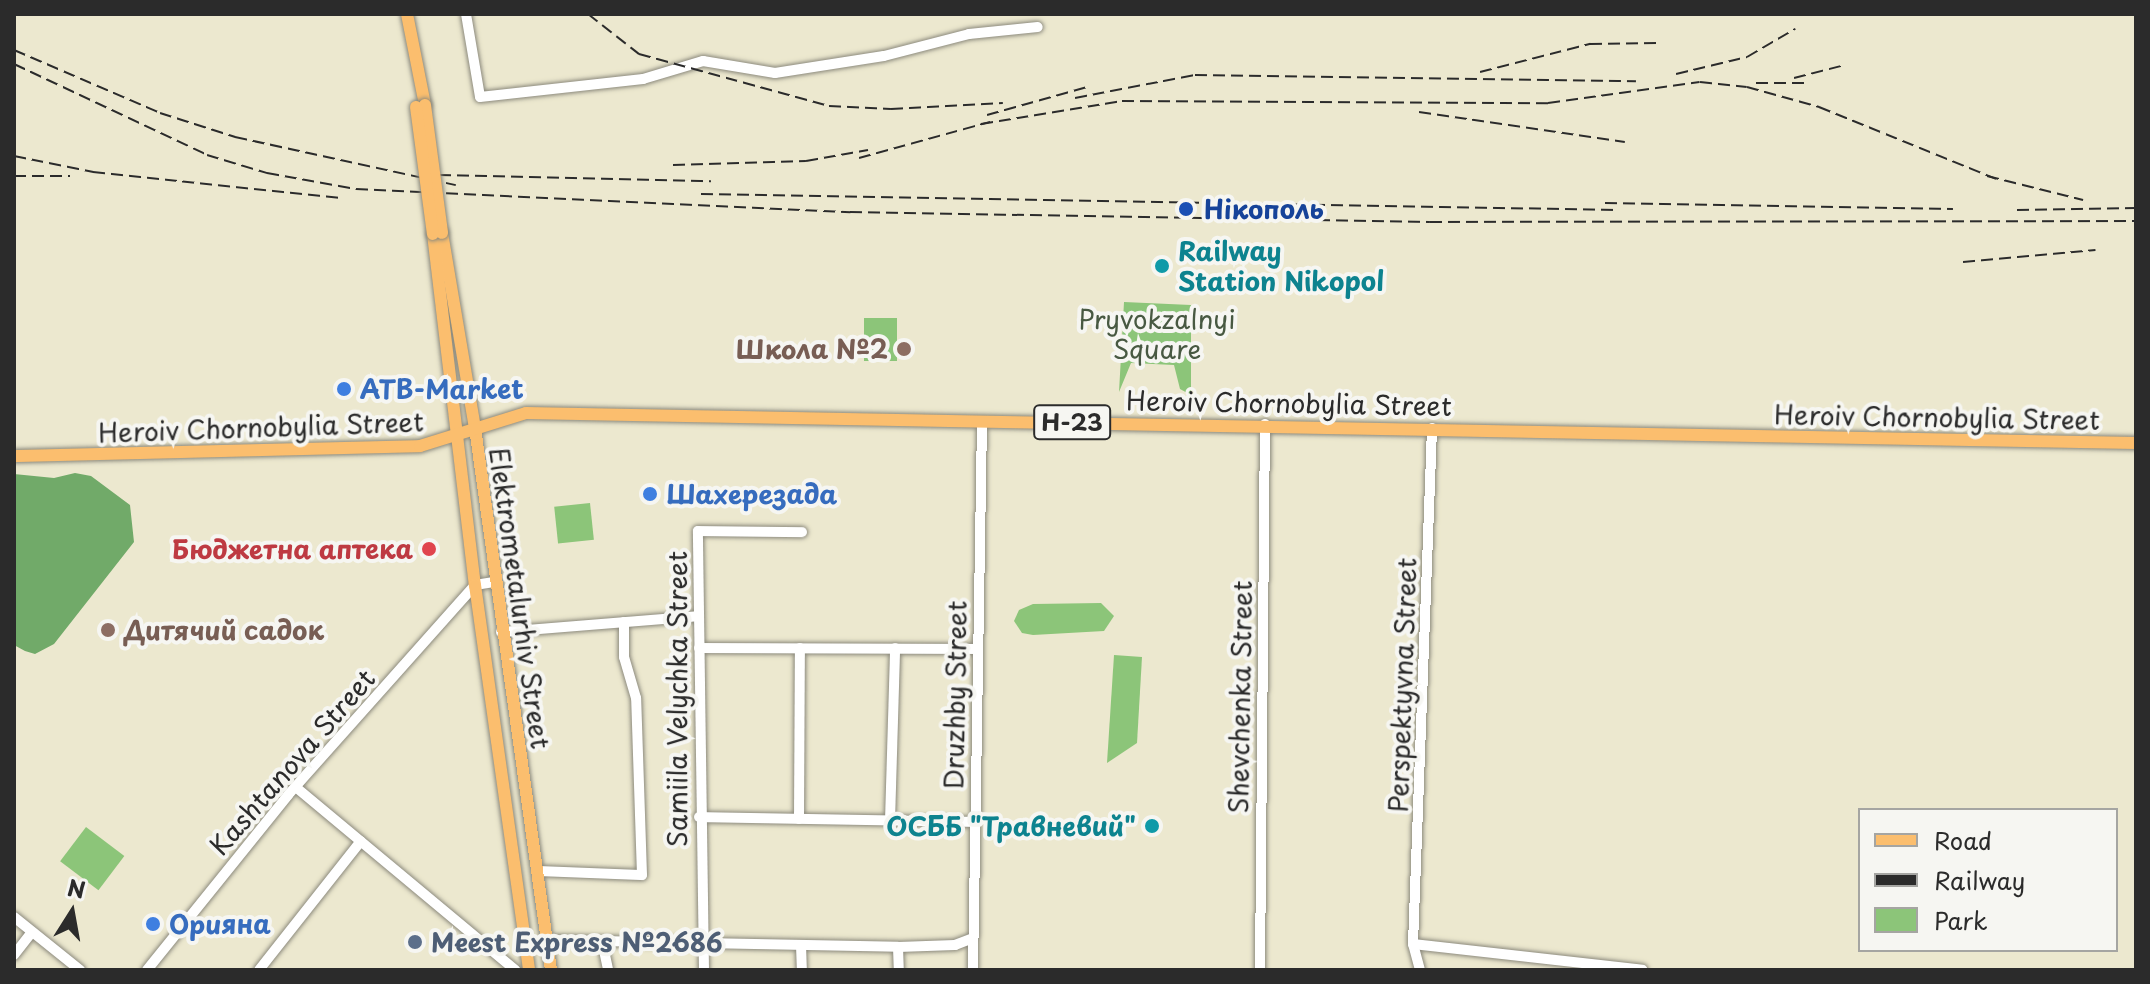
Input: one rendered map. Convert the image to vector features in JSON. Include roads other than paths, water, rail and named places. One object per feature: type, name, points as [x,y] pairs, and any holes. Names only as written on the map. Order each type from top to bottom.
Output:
[{"type":"main road","points":[[407,14],[438,234]]},
{"type":"main road","name":"Elektrometalurhiv Street","points":[[438,234],[475,428],[501,632],[551,970]]},
{"type":"main road","name":"Elektrometalurhiv Street","points":[[438,234],[457,398],[456,437],[529,970]]},
{"type":"main road","name":"Heroiv Chornobylia Street","points":[[14,456],[420,446],[526,413],[1265,424],[2136,443]]},
{"type":"street","points":[[466,14],[480,97],[643,79],[703,61],[775,73],[884,56],[969,34],[1038,27]]},
{"type":"street","name":"Druzhby Street","points":[[973,970],[982,421]]},
{"type":"street","name":"Shevchenka Street","points":[[1260,970],[1265,424]]},
{"type":"street","name":"Perspektyvna Street","points":[[1418,968],[1413,944],[1432,428]]},
{"type":"street","name":"Samiila Velychka Street","points":[[704,970],[699,817],[698,531],[802,532]]},
{"type":"street","points":[[475,585],[494,582]]},
{"type":"street","name":"Kashtanova Street","points":[[147,970],[298,789],[475,585]]},
{"type":"street","points":[[501,632],[698,616]]},
{"type":"street","points":[[537,871],[642,875],[636,698],[624,657],[624,622]]},
{"type":"street","points":[[699,648],[978,649]]},
{"type":"street","points":[[799,819],[800,648]]},
{"type":"street","points":[[890,821],[895,648]]},
{"type":"street","points":[[298,789],[515,970]]},
{"type":"street","points":[[699,817],[975,822]]},
{"type":"street","points":[[259,970],[361,841]]},
{"type":"street","points":[[14,917],[80,970]]},
{"type":"street","points":[[14,955],[32,932]]},
{"type":"street","points":[[547,940],[898,947],[955,945],[973,938]]},
{"type":"street","points":[[602,941],[608,970]]},
{"type":"street","points":[[1413,944],[1643,970]]},
{"type":"street","points":[[801,945],[802,970]]},
{"type":"street","points":[[898,947],[899,970]]},
{"type":"street","points":[[1418,968],[1436,947]]},
{"type":"railway","points":[[588,14],[639,54],[829,106],[891,109],[1003,103]]},
{"type":"railway","points":[[1676,74],[1747,57],[1795,29]]},
{"type":"railway","points":[[1480,72],[1590,44],[1657,43]]},
{"type":"railway","points":[[14,50],[160,113],[235,137],[456,185]]},
{"type":"railway","points":[[14,64],[207,155],[267,173],[356,189],[850,212],[1430,222],[2136,221]]},
{"type":"railway","points":[[1794,78],[1841,66]]},
{"type":"railway","points":[[1075,98],[1195,75],[1636,81]]},
{"type":"railway","points":[[981,124],[1122,101],[1548,103],[1700,82],[1747,87],[1819,107],[1996,179]]},
{"type":"railway","points":[[1756,83],[1808,83]]},
{"type":"railway","points":[[987,115],[1087,87]]},
{"type":"railway","points":[[1419,112],[1625,142]]},
{"type":"railway","points":[[859,158],[990,122]]},
{"type":"railway","points":[[673,165],[806,161],[868,150]]},
{"type":"railway","points":[[14,156],[93,172],[339,198]]},
{"type":"railway","points":[[439,175],[711,181]]},
{"type":"railway","points":[[14,176],[70,176]]},
{"type":"railway","points":[[1987,176],[2083,200]]},
{"type":"railway","points":[[701,194],[1617,210]]},
{"type":"railway","points":[[1605,203],[1953,209]]},
{"type":"railway","points":[[2017,210],[2136,208]]},
{"type":"railway","points":[[1963,262],[2095,250]]},
{"type":"place","name":"Нікополь","points":[[1186,209]]},
{"type":"place","name":"Railway Station Nikopol","points":[[1162,266]]},
{"type":"place","name":"Школа №2","points":[[904,349]]},
{"type":"place","name":"ATB-Market","points":[[344,389]]},
{"type":"place","name":"Шахерезада","points":[[650,494]]},
{"type":"place","name":"Бюджетна аптека","points":[[429,549]]},
{"type":"place","name":"Дитячий садок","points":[[108,630]]},
{"type":"place","name":"ОСББ \"Травневий\"","points":[[1152,826]]},
{"type":"place","name":"Орияна","points":[[153,924]]},
{"type":"place","name":"Meest Express №2686","points":[[415,942]]},
{"type":"park label","name":"Pryvokzalnyi Square","points":[[1157,334]]}]
